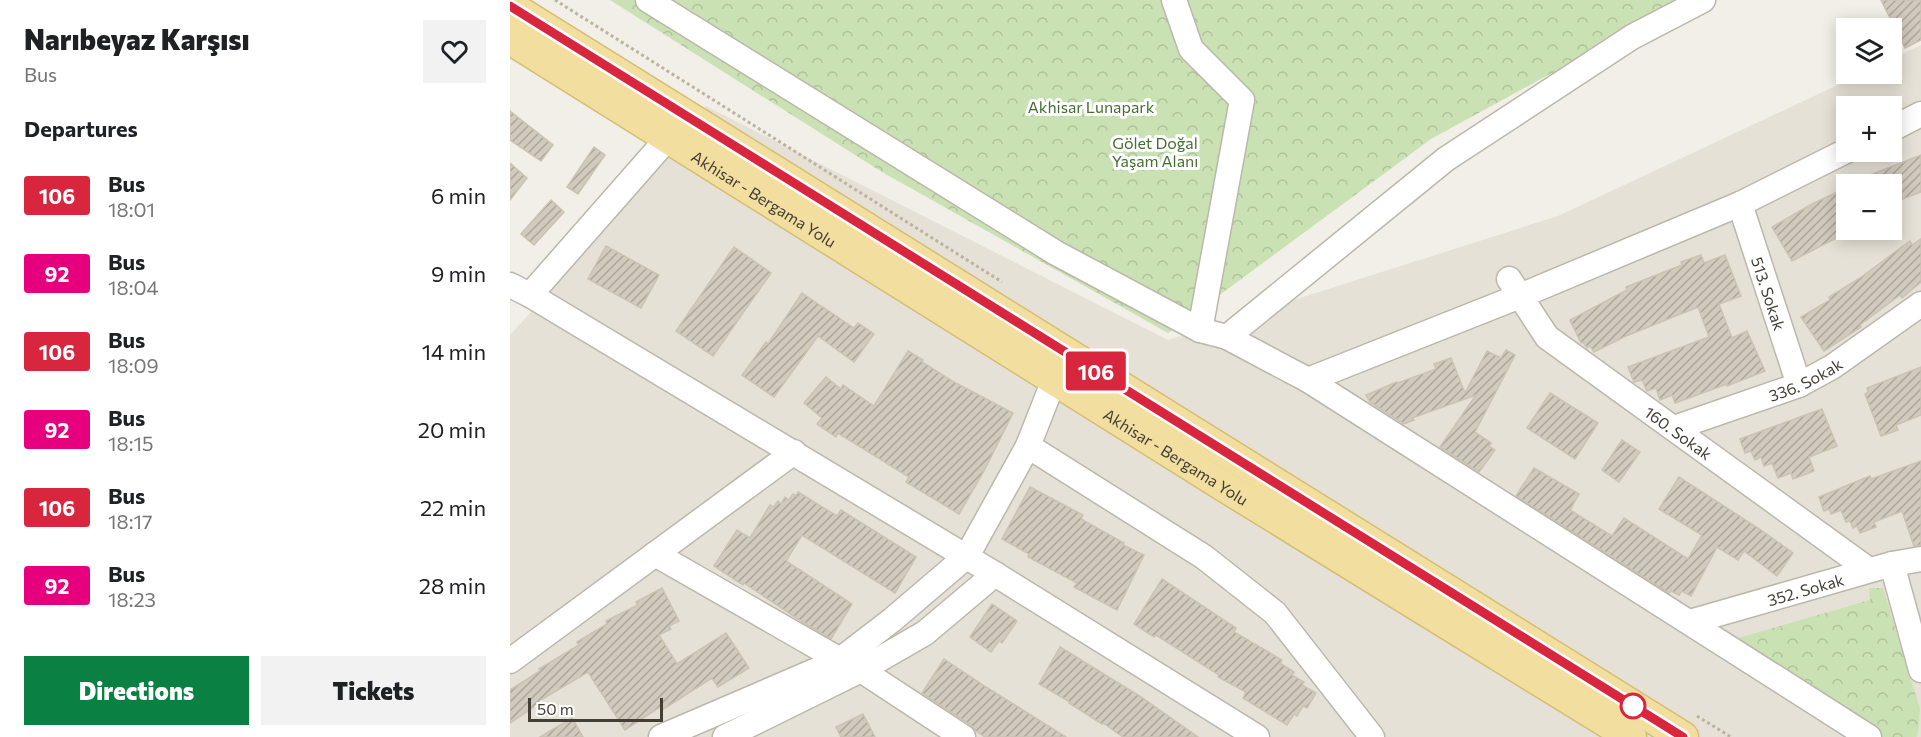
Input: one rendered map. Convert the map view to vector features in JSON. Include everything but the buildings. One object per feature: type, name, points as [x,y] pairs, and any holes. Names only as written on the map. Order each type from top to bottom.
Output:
[{"type":"main road","name":"Akhisar - Bergama Yolu","points":[[510,6],[1683,737]]},
{"type":"main road","name":"Akhisar - Bergama Yolu","points":[[510,39],[1054,380],[1631,737]]},
{"type":"street","points":[[648,0],[1056,253],[1200,330],[1227,338],[1308,380],[1869,737]]},
{"type":"street","points":[[1174,0],[1191,49],[1242,100],[1200,330]]},
{"type":"street","points":[[1227,338],[1446,159],[1632,37],[1703,0]]},
{"type":"street","points":[[1902,124],[1921,114]]},
{"type":"street","points":[[668,138],[520,290],[967,556],[1257,737]]},
{"type":"street","points":[[1308,380],[1514,287],[1740,204],[1836,156]]},
{"type":"street","name":"513. Sokak","points":[[1740,204],[1799,385]]},
{"type":"street","name":"160. Sokak","points":[[1514,287],[1547,337],[1674,428],[1880,567]]},
{"type":"street","name":"336. Sokak","points":[[1674,428],[1799,385],[1832,368],[1921,304]]},
{"type":"street","points":[[725,737],[851,665],[892,620],[967,556],[1028,446],[1054,380]]},
{"type":"street","points":[[1028,446],[1204,557],[1275,613],[1372,737]]},
{"type":"street","points":[[510,661],[794,452]]},
{"type":"street","points":[[655,554],[851,665],[963,737]]},
{"type":"street","name":"352. Sokak","points":[[1690,622],[1880,567],[1921,559]]},
{"type":"street","points":[[1880,567],[1921,670]]},
{"type":"street","points":[[661,737],[851,665],[925,633],[995,574]]},
{"type":"shaded area","points":[[1921,45],[1921,737],[510,737],[510,335],[553,288],[706,106],[1168,340],[1558,216],[1840,84],[1902,84],[1902,54]]},
{"type":"green space","name":"Gölet Doğal Yaşam Alanı","points":[[610,0],[1687,0],[1580,63],[1548,75],[1431,139],[1168,333],[882,172]]},
{"type":"green space","points":[[1869,588],[1883,588],[1920,709],[1916,737],[1878,737],[1739,646],[1738,638],[1870,600]]},
{"type":"bus line","name":"106","points":[[510,6],[1683,737]]},
{"type":"park label","name":"Akhisar Lunapark","points":[[1091,106]]}]
